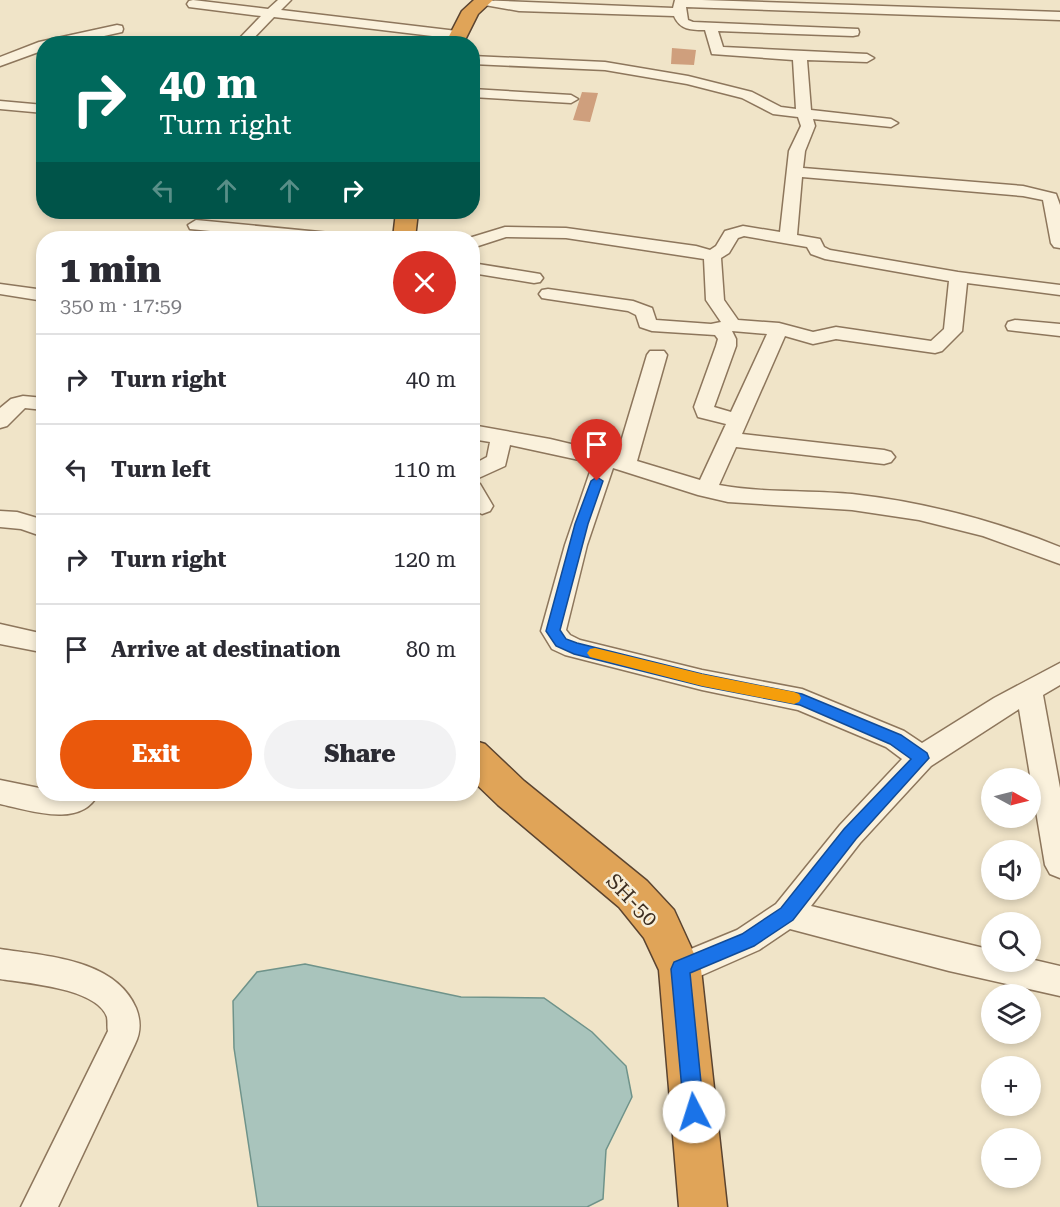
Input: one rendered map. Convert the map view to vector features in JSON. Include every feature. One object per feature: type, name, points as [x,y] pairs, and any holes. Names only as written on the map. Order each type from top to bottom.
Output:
[{"type":"highway","points":[[458,36],[471,11],[484,0]]},
{"type":"highway","name":"SH-50","points":[[480,763],[511,793],[633,894],[659,924],[680,969],[703,1207]]},
{"type":"street","points":[[248,36],[285,0]]},
{"type":"street","points":[[484,0],[514,6],[680,5],[1060,16]]},
{"type":"street","points":[[987,0],[991,13]]},
{"type":"street","points":[[193,4],[435,36]]},
{"type":"street","points":[[680,5],[685,24],[853,32]]},
{"type":"street","points":[[711,27],[717,51],[744,58],[800,56],[867,58]]},
{"type":"street","points":[[82,36],[117,28]]},
{"type":"street","points":[[0,62],[36,48]]},
{"type":"street","points":[[788,238],[797,151],[808,126],[804,113],[800,56]]},
{"type":"street","points":[[480,60],[605,66],[688,80],[747,95],[778,111],[891,123]]},
{"type":"street","points":[[480,93],[571,99]]},
{"type":"street","points":[[0,105],[36,108]]},
{"type":"street","points":[[480,108],[520,111]]},
{"type":"street","points":[[795,172],[1023,191],[1050,197],[1060,243]]},
{"type":"street","points":[[196,225],[258,231]]},
{"type":"street","points":[[480,240],[505,232],[566,232],[712,255],[723,249],[735,232],[814,243],[817,250],[825,254],[958,277],[1060,290]]},
{"type":"street","points":[[712,255],[715,300],[727,327],[727,339],[704,407],[705,412],[738,420]]},
{"type":"street","points":[[480,269],[534,278]]},
{"type":"street","points":[[548,294],[633,306],[645,312],[647,323],[652,325],[704,330],[727,327],[779,328],[813,338],[836,333],[935,347],[953,331],[958,277]]},
{"type":"street","points":[[0,289],[36,295]]},
{"type":"street","points":[[1015,326],[1060,330]]},
{"type":"street","points":[[706,490],[779,328]]},
{"type":"street","points":[[657,355],[615,462],[581,524],[553,631],[561,642],[574,648],[702,680],[802,700],[896,739],[921,758]]},
{"type":"street","points":[[0,421],[17,402],[36,403]]},
{"type":"street","points":[[480,433],[576,452],[706,490],[728,494],[870,504],[931,515],[998,532],[1060,556]]},
{"type":"street","points":[[480,470],[497,461],[501,436]]},
{"type":"street","points":[[729,439],[884,457]]},
{"type":"street","points":[[0,519],[14,518],[36,525]]},
{"type":"street","points":[[0,634],[36,638]]},
{"type":"street","points":[[680,969],[737,945],[787,914],[850,834],[921,758],[1003,705],[1060,673]]},
{"type":"street","points":[[1029,691],[1060,865]]},
{"type":"street","points":[[0,792],[36,799]]},
{"type":"street","points":[[50,801],[74,801]]},
{"type":"street","points":[[787,914],[949,956],[1060,981]]},
{"type":"street","points":[[0,964],[82,979],[110,996],[122,1013],[124,1033],[39,1207]]},
{"type":"water","points":[[305,964],[461,997],[544,998],[592,1032],[626,1066],[632,1097],[606,1150],[603,1199],[587,1207],[258,1207],[234,1048],[233,1001],[257,972]]},
{"type":"building","points":[[672,48],[696,50],[694,65],[671,64]]},
{"type":"building","points":[[582,92],[598,93],[590,122],[573,120]]},
{"type":"slow traffic","points":[[595,653],[702,680],[794,698]]},
{"type":"route","points":[[597,481],[581,524],[556,615],[553,631],[555,637],[574,648],[702,680],[802,700],[896,739],[921,758],[850,834],[787,914],[748,940],[680,969],[694,1112]]}]
